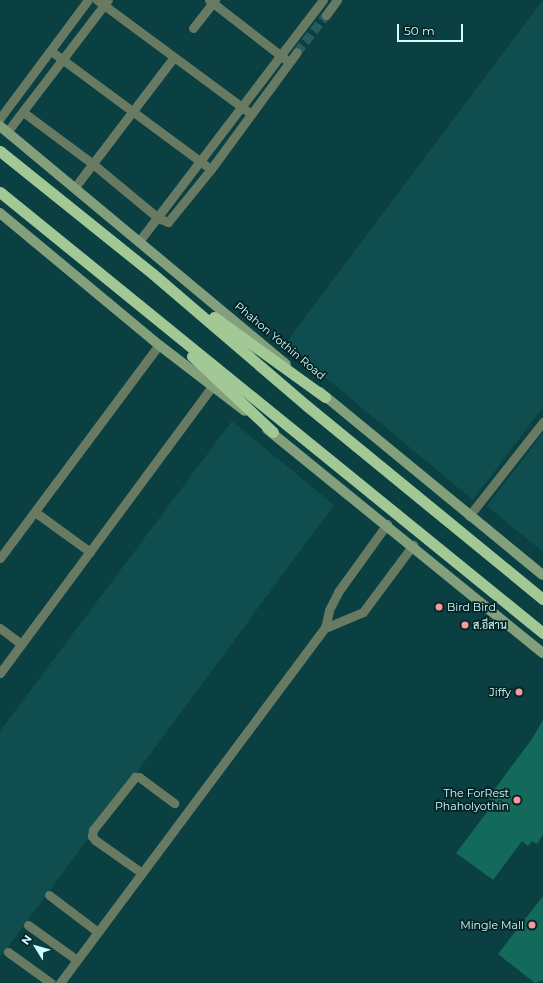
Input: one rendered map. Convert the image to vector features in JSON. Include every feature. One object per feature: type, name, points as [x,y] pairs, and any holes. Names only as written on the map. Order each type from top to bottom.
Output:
[{"type":"highway","points":[[0,151],[153,274],[302,401],[543,599]]},
{"type":"highway","points":[[0,192],[543,633]]},
{"type":"highway","points":[[153,274],[325,397]]},
{"type":"highway","points":[[134,302],[273,432]]},
{"type":"main road","name":"Phahon Yothin Road","points":[[4,129],[140,240],[325,397],[543,575]]},
{"type":"main road","points":[[0,213],[159,345],[273,432],[414,545],[543,653]]},
{"type":"street","points":[[0,118],[88,0]]},
{"type":"street","points":[[140,240],[322,0]]},
{"type":"street","points":[[326,15],[337,0]]},
{"type":"street","points":[[193,28],[212,1],[290,62]]},
{"type":"street","points":[[4,129],[23,112],[103,2],[174,57],[252,114]]},
{"type":"street","points":[[51,51],[134,110],[211,169]]},
{"type":"street","points":[[23,112],[93,164],[158,218],[168,222],[172,219],[211,169],[297,52]]},
{"type":"street","points":[[75,187],[174,57]]},
{"type":"street","points":[[0,558],[159,345]]},
{"type":"street","points":[[0,672],[212,386]]},
{"type":"street","points":[[469,516],[542,424]]},
{"type":"street","points":[[35,512],[90,552]]},
{"type":"street","points":[[60,983],[325,628],[329,610],[338,592],[387,524]]},
{"type":"street","points":[[325,628],[363,612],[414,545]]},
{"type":"street","points":[[0,628],[21,644]]},
{"type":"street","points":[[142,874],[95,840],[92,836],[93,830],[134,777],[139,777],[174,803]]},
{"type":"street","points":[[49,896],[98,932]]},
{"type":"street","points":[[28,925],[77,960]]},
{"type":"street","points":[[8,952],[51,983]]},
{"type":"shaded area","points":[[543,0],[543,407],[473,500],[285,344]]},
{"type":"shaded area","points":[[232,421],[334,505],[0,958],[0,731]]},
{"type":"shaded area","points":[[543,433],[543,552],[487,506]]},
{"type":"building","name":"The ForRest Phaholyothin","points":[[543,720],[543,835],[537,844],[532,841],[528,846],[522,841],[493,880],[456,853],[494,803],[488,798],[532,739]]},
{"type":"building","name":"Mingle Mall","points":[[543,896],[543,980],[535,983],[498,954]]},
{"type":"tunnel","points":[[297,52],[326,15]]},
{"type":"place","name":"Bird Bird","points":[[439,607]]},
{"type":"place","name":"ส.อีสาน","points":[[465,625]]},
{"type":"place","name":"Jiffy","points":[[519,692]]},
{"type":"place","name":"The ForRest Phaholyothin","points":[[517,800]]},
{"type":"place","name":"Mingle Mall","points":[[532,925]]}]
